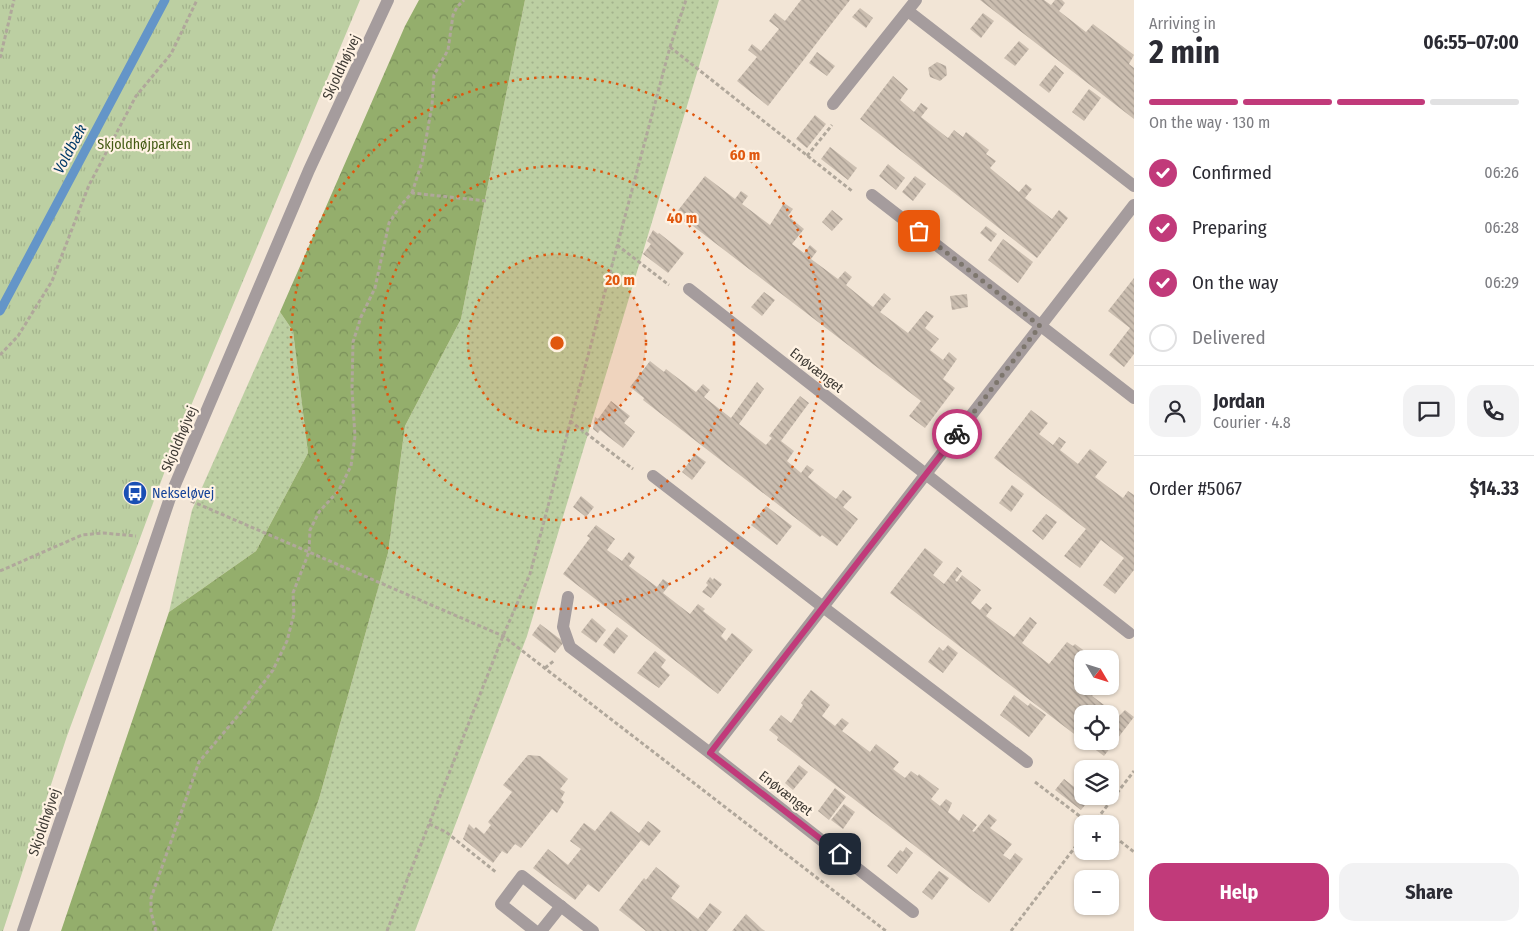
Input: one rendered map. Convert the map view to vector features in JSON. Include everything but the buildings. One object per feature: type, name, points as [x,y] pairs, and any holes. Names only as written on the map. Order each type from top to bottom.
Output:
[{"type":"street","name":"Skjoldhøjvej","points":[[23,931],[172,492],[309,170],[388,0]]},
{"type":"street","points":[[833,104],[916,0]]},
{"type":"street","points":[[908,11],[1134,186]]},
{"type":"street","points":[[872,194],[1134,398]]},
{"type":"street","points":[[710,753],[1134,204]]},
{"type":"street","name":"Enøvænget","points":[[689,289],[1129,633]]},
{"type":"street","points":[[653,476],[1027,762]]},
{"type":"street","name":"Enøvænget","points":[[568,597],[563,627],[570,647],[914,912]]},
{"type":"street","points":[[535,931],[501,904],[522,876],[593,931]]},
{"type":"street","points":[[541,931],[561,906]]},
{"type":"path","points":[[0,58],[14,0]]},
{"type":"path","points":[[0,355],[18,336],[52,280],[90,184],[136,96],[171,54],[197,0]]},
{"type":"path","points":[[156,931],[151,912],[151,898],[199,762],[248,705],[273,670],[287,641],[294,614],[293,593],[309,552],[310,530],[319,512],[339,490],[351,466],[355,436],[352,390],[353,342],[361,317],[375,288],[390,223],[401,205],[412,193],[422,162],[432,105],[434,76],[448,50],[453,15],[457,6],[464,0]]},
{"type":"path","points":[[387,931],[503,636],[530,574],[616,245],[670,47],[686,0]]},
{"type":"path","points":[[670,47],[866,202],[872,194]]},
{"type":"path","points":[[807,156],[842,112],[833,104]]},
{"type":"path","points":[[412,193],[488,201]]},
{"type":"path","points":[[616,245],[684,296],[689,289]]},
{"type":"path","points":[[570,421],[649,481],[653,476]]},
{"type":"path","points":[[172,492],[503,636],[886,931]]},
{"type":"path","points":[[0,571],[82,534],[103,532],[156,539]]},
{"type":"path","points":[[1027,762],[1024,774],[1083,815]]},
{"type":"path","points":[[1100,815],[1134,771]]},
{"type":"path","points":[[429,824],[446,832],[514,886]]},
{"type":"path","points":[[1119,840],[1134,852]]},
{"type":"path","points":[[1011,931],[1074,848]]},
{"type":"green space","name":"Skjoldhøjparken","points":[[0,0],[360,0],[173,449],[67,736],[3,931],[0,931]]},
{"type":"green space","points":[[419,0],[525,0],[461,319],[405,426],[388,553],[319,799],[272,931],[61,931],[169,612],[256,551],[308,453],[293,331],[280,312],[405,26]]},
{"type":"green space","points":[[525,0],[719,0],[527,636],[415,931],[272,931],[319,799],[388,553],[405,426],[461,319]]},
{"type":"green space","points":[[280,312],[293,331],[308,453],[256,551],[169,612],[192,510]]},
{"type":"waterway","name":"Voldbæk","points":[[0,311],[165,0]]},
{"type":"way so far","points":[[919,231],[1040,326],[957,434]]},
{"type":"place","name":"Nekseløvej","points":[[135,493]]},
{"type":"route","points":[[840,854],[710,753],[957,434]]}]
